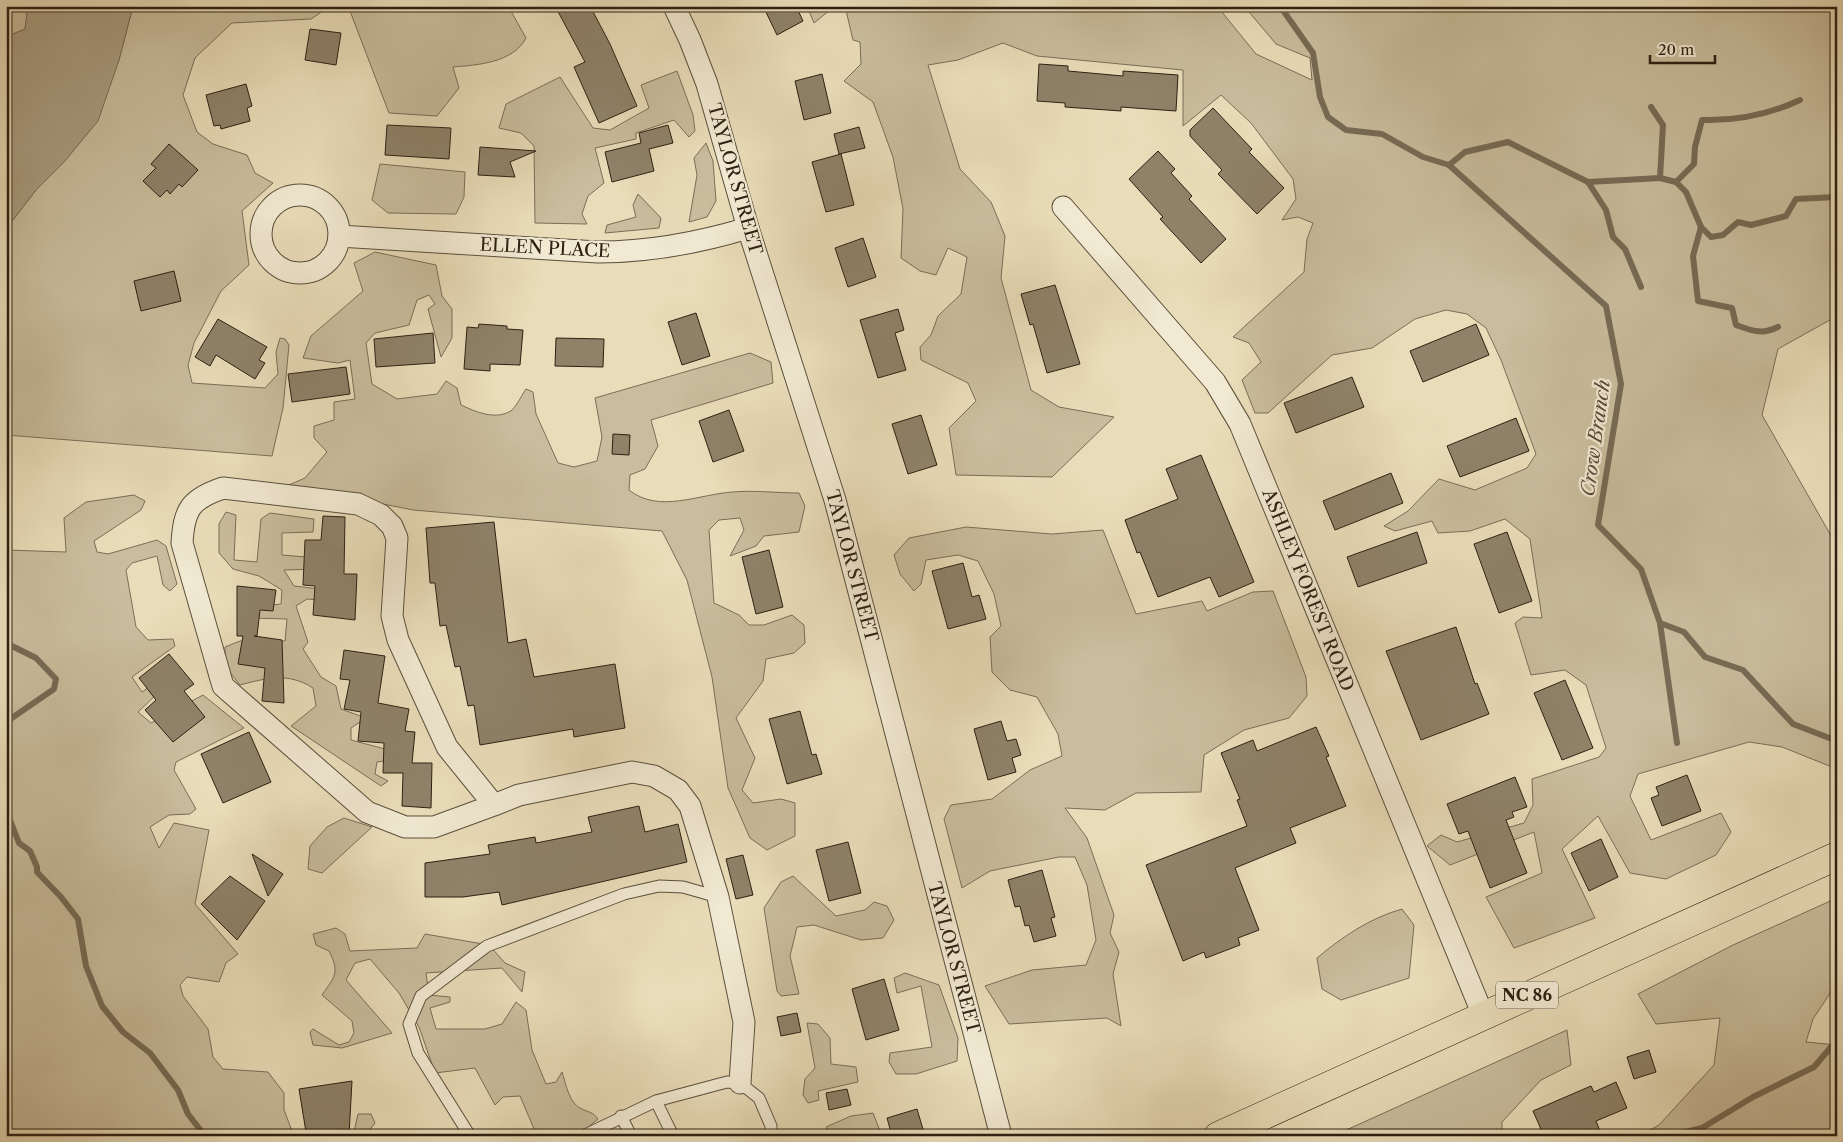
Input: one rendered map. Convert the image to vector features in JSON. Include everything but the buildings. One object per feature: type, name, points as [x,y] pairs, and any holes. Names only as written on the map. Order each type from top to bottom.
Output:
[{"type":"main road","name":"NC 86","points":[[1218,1136],[1837,856]]},
{"type":"street","name":"TAYLOR STREET","points":[[674,6],[690,40],[706,84],[748,228],[835,500],[1000,1136]]},
{"type":"street","name":"ASHLEY FOREST ROAD","points":[[1063,207],[1215,382],[1240,424],[1483,1015]]},
{"type":"street","name":"ELLEN PLACE","points":[[339,236],[589,252],[634,252],[707,241],[748,228]]},
{"type":"street","points":[[494,805],[447,747],[398,640],[392,616],[397,538],[387,520],[358,504],[223,488],[204,495],[189,508],[183,521],[182,543],[223,686],[367,812],[405,827],[434,827],[494,805],[519,795],[604,776],[632,772],[654,776],[678,790],[690,806],[718,897],[744,1022],[740,1082]]},
{"type":"lane","points":[[470,1136],[418,1054],[409,1024],[421,996],[488,946],[624,894],[659,886],[683,887],[718,897]]},
{"type":"lane","points":[[583,1136],[600,1132],[622,1116],[656,1101],[727,1082],[740,1082],[759,1098],[771,1126],[771,1136]]},
{"type":"lane","points":[[656,1101],[673,1136]]},
{"type":"lane","points":[[622,1116],[631,1136]]},
{"type":"shaded area","points":[[6,6],[28,6],[25,29],[6,37]]},
{"type":"shaded area","points":[[28,6],[133,6],[119,60],[98,121],[64,162],[36,190],[6,229],[6,37],[25,29]]},
{"type":"shaded area","points":[[133,6],[508,6],[526,38],[520,46],[504,58],[483,64],[453,67],[459,88],[437,116],[389,113],[350,11],[323,11],[311,19],[232,23],[195,58],[183,95],[197,132],[213,144],[247,155],[255,173],[273,183],[242,211],[249,265],[221,291],[194,343],[188,365],[192,383],[265,388],[278,374],[276,352],[280,338],[285,339],[289,345],[283,408],[272,456],[6,435],[6,229],[36,190],[64,162],[119,60]]},
{"type":"shaded area","points":[[807,6],[835,6],[814,23]]},
{"type":"shaded area","points":[[845,6],[1217,6],[1256,54],[1312,80],[1310,58],[1276,44],[1244,6],[1837,6],[1837,316],[1778,349],[1762,415],[1837,546],[1837,769],[1782,747],[1749,742],[1638,774],[1630,796],[1651,840],[1721,813],[1731,832],[1716,855],[1666,879],[1630,873],[1598,816],[1562,849],[1595,918],[1514,948],[1486,897],[1542,873],[1534,832],[1450,865],[1427,846],[1441,835],[1457,842],[1524,823],[1533,805],[1532,779],[1599,757],[1606,748],[1586,685],[1565,670],[1531,675],[1515,623],[1523,617],[1542,618],[1530,539],[1505,519],[1470,531],[1438,533],[1432,521],[1395,531],[1384,526],[1408,511],[1439,479],[1475,490],[1527,468],[1536,454],[1501,360],[1486,328],[1467,314],[1446,310],[1415,319],[1372,348],[1332,355],[1268,413],[1255,413],[1242,380],[1261,362],[1249,343],[1233,337],[1304,272],[1307,239],[1313,223],[1298,217],[1282,220],[1296,199],[1293,179],[1251,123],[1221,95],[1183,126],[1183,70],[1037,56],[1003,43],[958,60],[928,65],[960,169],[991,202],[1005,236],[1001,278],[1031,390],[1059,407],[1114,417],[1052,477],[956,475],[949,428],[976,401],[968,383],[921,360],[920,347],[931,335],[938,316],[961,294],[967,257],[948,248],[936,275],[920,271],[901,258],[903,209],[893,157],[873,102],[844,81],[861,64],[860,42],[853,40]]},
{"type":"shaded area","points":[[677,71],[693,115],[695,131],[689,137],[674,120],[636,133],[636,139],[595,148],[604,183],[588,196],[582,214],[587,224],[535,223],[534,146],[521,133],[499,128],[506,104],[560,77],[593,128],[610,130],[649,108],[641,85]]},
{"type":"shaded area","points":[[706,143],[713,161],[716,201],[707,217],[689,222],[697,175],[694,158]]},
{"type":"shaded area","points":[[380,164],[465,172],[464,197],[456,214],[388,213],[372,200]]},
{"type":"shaded area","points":[[638,194],[661,218],[659,228],[605,233],[607,225],[636,217],[633,205]]},
{"type":"shaded area","points":[[375,252],[436,265],[442,296],[452,309],[452,338],[441,357],[428,309],[435,304],[429,295],[417,300],[409,325],[375,333],[366,343],[372,384],[397,399],[437,394],[446,381],[457,388],[461,405],[480,413],[493,415],[500,415],[512,410],[526,389],[533,392],[536,414],[558,463],[574,467],[597,461],[602,437],[595,398],[750,353],[771,362],[773,383],[651,420],[658,446],[645,469],[630,475],[629,490],[653,501],[666,502],[741,491],[799,493],[805,506],[799,532],[764,536],[756,546],[730,556],[744,530],[740,518],[719,520],[709,530],[714,603],[739,615],[749,625],[764,625],[792,615],[804,625],[805,643],[794,653],[766,659],[763,681],[736,718],[755,758],[742,790],[753,803],[781,799],[795,803],[795,836],[767,850],[750,838],[728,788],[712,677],[687,580],[662,531],[413,510],[289,485],[305,478],[327,452],[314,438],[314,426],[334,420],[334,402],[355,399],[350,360],[338,363],[303,358],[311,336],[363,291],[354,263]]},
{"type":"shaded area","points":[[134,495],[145,501],[141,510],[94,541],[97,552],[108,554],[157,540],[166,546],[177,584],[170,591],[163,585],[157,556],[132,563],[126,570],[136,627],[148,640],[173,639],[175,646],[132,677],[142,692],[177,667],[181,671],[138,712],[151,723],[203,695],[244,728],[176,762],[174,770],[196,809],[190,814],[169,815],[150,827],[159,848],[174,823],[209,830],[195,904],[238,954],[226,963],[219,982],[187,977],[180,985],[183,996],[208,1029],[213,1057],[223,1069],[268,1072],[284,1093],[284,1110],[294,1136],[6,1136],[6,550],[66,552],[64,518],[86,502]]},
{"type":"shaded area","points":[[226,512],[236,515],[234,560],[257,562],[261,519],[270,513],[314,519],[313,532],[282,533],[282,555],[318,558],[320,569],[284,570],[294,586],[345,592],[343,602],[307,599],[296,606],[308,642],[303,649],[321,677],[336,686],[341,709],[366,718],[351,728],[351,740],[404,754],[399,759],[377,762],[375,774],[388,781],[381,786],[291,726],[316,706],[313,688],[304,683],[286,678],[259,680],[240,685],[225,666],[225,647],[240,641],[285,641],[287,619],[251,618],[253,607],[281,604],[282,590],[259,576],[233,569],[219,553],[219,524]]},
{"type":"shaded area","points":[[966,527],[1052,534],[1103,530],[1136,614],[1202,601],[1207,611],[1253,592],[1273,591],[1306,677],[1307,696],[1289,718],[1244,730],[1204,755],[1201,792],[1136,793],[1105,810],[1065,808],[1087,838],[1114,915],[1110,933],[1119,952],[1113,974],[1121,1026],[1107,1018],[1009,1024],[985,986],[1032,970],[1086,965],[1096,940],[1087,885],[1075,857],[1059,857],[990,871],[962,888],[944,819],[951,805],[992,799],[1030,770],[1062,756],[1058,734],[1037,697],[1010,690],[992,672],[990,637],[1001,626],[994,594],[978,561],[958,555],[926,560],[921,584],[914,591],[900,574],[894,555],[909,538]]},
{"type":"shaded area","points":[[344,818],[372,827],[322,873],[308,869],[310,846],[327,827]]},
{"type":"shaded area","points":[[793,876],[836,916],[865,910],[874,902],[887,906],[894,920],[883,938],[861,940],[814,925],[797,927],[790,956],[799,994],[781,996],[777,991],[764,908],[781,882]]},
{"type":"shaded area","points":[[1837,898],[1837,983],[1813,1019],[1806,1042],[1837,1045],[1837,1136],[1639,1136],[1659,1125],[1714,1065],[1720,1018],[1656,1024],[1638,994],[1733,945]]},
{"type":"shaded area","points":[[1402,909],[1414,925],[1409,978],[1341,1000],[1322,989],[1317,958],[1357,929]]},
{"type":"shaded area","points":[[336,928],[345,934],[350,951],[417,948],[425,934],[489,945],[505,963],[525,972],[522,992],[502,968],[426,973],[429,995],[450,997],[450,1002],[430,1008],[436,1029],[485,1029],[502,1024],[516,1002],[526,1010],[532,1050],[546,1084],[556,1082],[562,1072],[574,1103],[598,1119],[577,1136],[537,1136],[520,1096],[503,1097],[495,1105],[475,1068],[435,1073],[419,1027],[399,993],[370,959],[355,963],[346,980],[392,1033],[342,1048],[313,1045],[310,1032],[313,1029],[339,1045],[349,1042],[354,1033],[352,1021],[322,995],[333,979],[335,970],[329,951],[316,945],[313,934]]},
{"type":"shaded area","points":[[905,973],[939,985],[958,1038],[957,1061],[916,1074],[896,1074],[889,1062],[890,1053],[932,1047],[921,986],[897,993],[894,978]]},
{"type":"shaded area","points":[[807,1023],[818,1024],[830,1038],[831,1064],[856,1067],[858,1082],[818,1091],[819,1100],[808,1103],[803,1095],[805,1079],[815,1068]]},
{"type":"shaded area","points":[[1567,1030],[1571,1065],[1541,1080],[1502,1122],[1502,1136],[1333,1136]]},
{"type":"shaded area","points":[[873,1113],[882,1136],[829,1136],[826,1127],[851,1116]]},
{"type":"shaded area","points":[[358,1114],[371,1114],[375,1123],[365,1136],[353,1136]]},
{"type":"waterway","name":"Crow Branch","points":[[1280,6],[1313,53],[1320,97],[1328,117],[1346,130],[1382,134],[1423,157],[1449,165],[1606,306],[1621,384],[1598,525],[1641,569],[1660,623],[1684,632],[1705,657],[1743,670],[1793,724],[1837,741]]},
{"type":"waterway","points":[[1588,182],[1660,178],[1676,182],[1694,164],[1695,147],[1702,120],[1752,116],[1800,100]]},
{"type":"waterway","points":[[1651,107],[1663,125],[1660,178]]},
{"type":"waterway","points":[[1449,165],[1465,152],[1508,142],[1588,182],[1606,210],[1613,237],[1625,249],[1641,287]]},
{"type":"waterway","points":[[1676,182],[1686,192],[1701,227],[1693,256],[1698,301],[1732,308],[1736,325],[1747,329],[1767,331],[1778,327]]},
{"type":"waterway","points":[[1701,227],[1711,237],[1723,235],[1738,222],[1751,225],[1786,216],[1796,199],[1837,197]]},
{"type":"waterway","points":[[1660,623],[1677,743]]},
{"type":"waterway","points":[[6,643],[36,658],[56,679],[54,689],[6,722]]},
{"type":"waterway","points":[[6,799],[8,815],[19,843],[30,851],[37,867],[37,872],[61,897],[78,919],[86,966],[102,1006],[123,1032],[150,1053],[178,1090],[188,1114],[205,1136]]},
{"type":"waterway","points":[[1697,1136],[1702,1128],[1753,1097],[1814,1067],[1837,1040]]},
{"type":"waterway","points":[[1669,1136],[1702,1128]]}]
